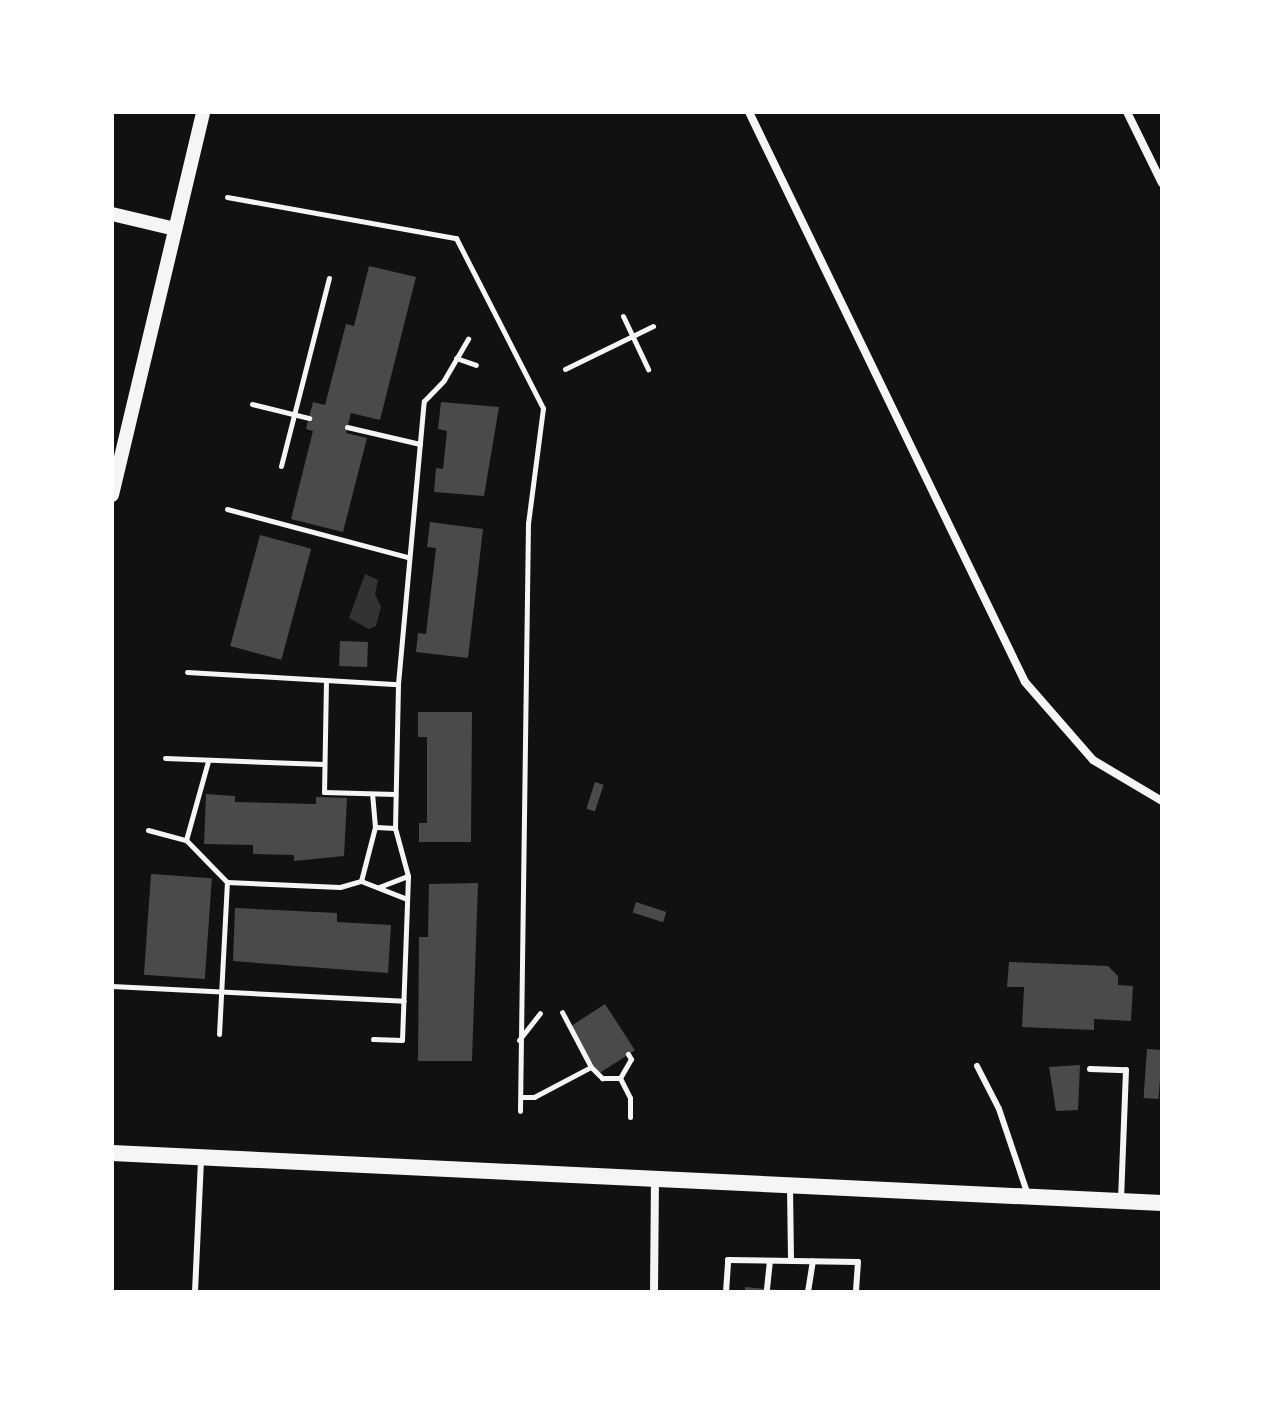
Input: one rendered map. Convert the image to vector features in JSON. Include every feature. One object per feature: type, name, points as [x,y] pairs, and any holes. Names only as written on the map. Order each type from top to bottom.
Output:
[{"type":"main road","points":[[112,1153],[655,1183],[1162,1203]]},
{"type":"street","points":[[112,495],[203,112]]},
{"type":"street","points":[[749,112],[1025,682],[1093,760],[1162,801]]},
{"type":"street","points":[[1127,112],[1162,183]]},
{"type":"street","points":[[112,214],[175,229]]},
{"type":"street","points":[[654,1292],[655,1183]]},
{"type":"lane","points":[[977,1066],[999,1109],[1029,1198]]},
{"type":"lane","points":[[1090,1069],[1126,1070],[1121,1200]]},
{"type":"lane","points":[[195,1292],[201,1159]]},
{"type":"lane","points":[[790,1188],[791,1261]]},
{"type":"lane","points":[[726,1292],[728,1260],[858,1262],[856,1292]]},
{"type":"lane","points":[[767,1289],[770,1261]]},
{"type":"lane","points":[[808,1292],[813,1261]]},
{"type":"path","points":[[227,197],[456,238],[543,408],[528,523],[520,1111]]},
{"type":"path","points":[[281,466],[329,278]]},
{"type":"path","points":[[623,316],[648,369]]},
{"type":"path","points":[[565,369],[653,326]]},
{"type":"path","points":[[373,1039],[402,1040],[408,876],[395,828],[398,684],[424,401],[468,339]]},
{"type":"path","points":[[456,358],[476,365]]},
{"type":"path","points":[[252,404],[309,418]]},
{"type":"path","points":[[347,427],[420,444]]},
{"type":"path","points":[[227,509],[407,557]]},
{"type":"path","points":[[187,672],[398,684]]},
{"type":"path","points":[[326,680],[324,792],[395,794]]},
{"type":"path","points":[[165,758],[324,764]]},
{"type":"path","points":[[186,840],[208,761]]},
{"type":"path","points":[[361,881],[375,827],[372,795]]},
{"type":"path","points":[[375,827],[395,828]]},
{"type":"path","points":[[148,830],[186,840],[227,882],[340,887],[361,881],[407,899]]},
{"type":"path","points":[[379,888],[408,876]]},
{"type":"path","points":[[219,1034],[227,882]]},
{"type":"path","points":[[112,986],[404,1001]]},
{"type":"path","points":[[562,1012],[591,1067],[602,1078],[620,1078]]},
{"type":"path","points":[[519,1040],[540,1013]]},
{"type":"path","points":[[620,1078],[631,1059],[628,1054]]},
{"type":"path","points":[[520,1097],[534,1097],[591,1067]]},
{"type":"path","points":[[620,1078],[630,1098],[630,1117]]},
{"type":"shaded area","points":[[365,574],[378,580],[375,594],[381,607],[376,626],[369,629],[349,618]]},
{"type":"building","points":[[369,266],[416,277],[380,420],[351,413],[346,433],[367,438],[343,532],[291,519],[313,431],[306,429],[313,402],[325,405],[346,324],[354,326]]},
{"type":"building","points":[[441,402],[499,407],[484,496],[434,492],[436,468],[443,469],[447,431],[438,429]]},
{"type":"building","points":[[430,522],[483,529],[468,658],[416,652],[418,633],[426,634],[436,548],[427,547]]},
{"type":"building","points":[[260,535],[311,549],[281,660],[230,646]]},
{"type":"building","points":[[340,641],[368,642],[367,667],[339,666]]},
{"type":"building","points":[[418,712],[472,712],[471,842],[419,842],[419,823],[427,823],[427,737],[418,737]]},
{"type":"building","points":[[595,782],[604,785],[595,811],[586,809]]},
{"type":"building","points":[[206,794],[235,796],[235,802],[316,804],[316,797],[347,798],[344,856],[294,861],[294,855],[253,854],[253,845],[204,844]]},
{"type":"building","points":[[151,874],[212,878],[205,979],[144,975]]},
{"type":"building","points":[[478,883],[472,1061],[418,1061],[419,937],[428,937],[429,884]]},
{"type":"building","points":[[636,902],[666,912],[663,922],[633,912]]},
{"type":"building","points":[[235,908],[337,913],[337,922],[391,925],[388,973],[233,961]]},
{"type":"building","points":[[1009,962],[1108,966],[1118,976],[1118,985],[1133,986],[1131,1021],[1094,1019],[1094,1030],[1022,1027],[1024,987],[1007,987]]},
{"type":"building","points":[[605,1004],[635,1050],[599,1074],[569,1027]]},
{"type":"building","points":[[1147,1049],[1162,1050],[1159,1099],[1144,1098]]},
{"type":"building","points":[[1080,1065],[1078,1110],[1056,1111],[1049,1067]]},
{"type":"building","points":[[745,1287],[779,1290],[779,1292],[745,1292]]}]
